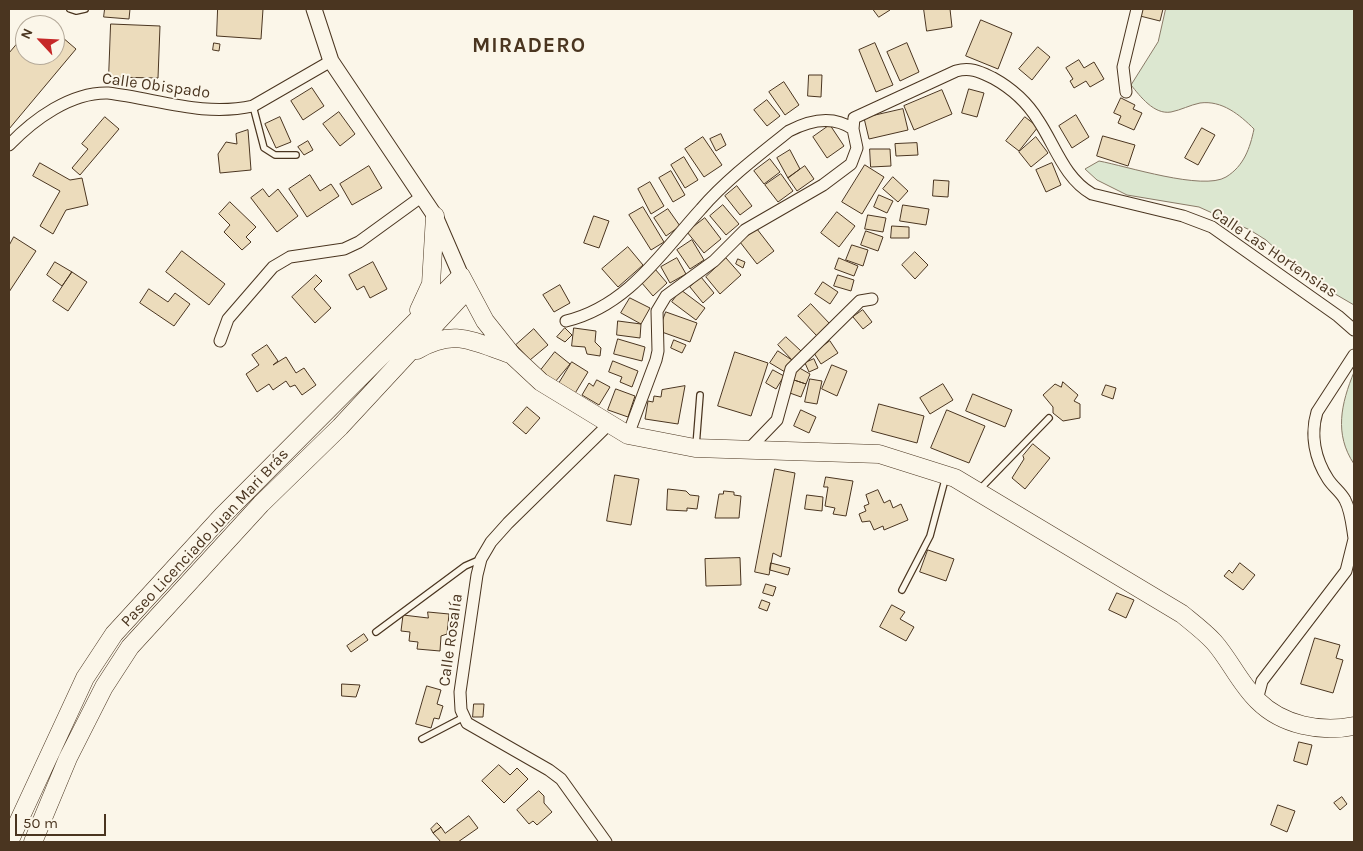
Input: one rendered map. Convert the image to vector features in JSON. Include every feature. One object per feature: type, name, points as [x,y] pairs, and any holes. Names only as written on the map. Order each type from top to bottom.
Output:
[{"type":"main road","points":[[314,9],[331,61],[420,197],[435,216],[465,283],[485,321],[512,355],[541,382],[608,425],[628,435],[695,448],[879,454],[946,475],[978,492],[1182,614],[1214,642],[1257,700],[1271,712],[1295,723],[1332,729],[1354,726]]},
{"type":"main road","points":[[409,328],[431,284],[435,216]]},
{"type":"main road","name":"Paseo Licenciado Juan Mari Brás","points":[[9,842],[84,678],[114,634],[230,508],[409,328],[465,283]]},
{"type":"main road","name":"Paseo Licenciado Juan Mari Brás","points":[[33,842],[68,758],[104,687],[130,647],[261,504],[340,426],[405,357],[465,283]]},
{"type":"main road","points":[[405,357],[433,341],[447,337],[464,337],[512,355]]},
{"type":"street","points":[[1126,92],[1123,67],[1137,9]]},
{"type":"street","name":"Calle Obispado","points":[[9,145],[20,133],[48,113],[80,97],[96,93],[121,95],[199,110],[222,111],[253,106],[331,61]]},
{"type":"street","name":"Calle Las Hortensias","points":[[853,129],[854,118],[862,114],[956,71],[976,70],[1005,85],[1028,107],[1038,120],[1072,178],[1082,189],[1092,194],[1182,216],[1212,227],[1338,316],[1354,330]]},
{"type":"street","points":[[566,321],[600,310],[614,300],[663,255],[710,199],[789,131],[801,125],[820,120],[843,122],[853,129],[857,148],[851,164],[823,185],[745,230],[714,261],[666,296],[658,311],[658,351],[656,360],[628,435]]},
{"type":"street","points":[[220,341],[228,319],[273,267],[290,257],[344,248],[359,242],[420,197]]},
{"type":"street","points":[[748,450],[777,420],[791,369],[860,301],[872,299]]},
{"type":"street","points":[[1257,700],[1262,681],[1346,571],[1354,538],[1347,502],[1328,479],[1313,439],[1317,412],[1354,355]]},
{"type":"street","name":"Calle Rosalía","points":[[464,717],[460,692],[481,559],[491,542],[508,523],[608,425]]},
{"type":"street","points":[[464,717],[467,723],[550,770],[562,779],[606,842]]},
{"type":"lane","points":[[70,9],[76,11],[85,9]]},
{"type":"lane","points":[[253,106],[264,148],[275,155],[296,155]]},
{"type":"lane","points":[[695,448],[700,395]]},
{"type":"lane","points":[[978,492],[1049,418]]},
{"type":"lane","points":[[902,590],[930,536],[946,475]]},
{"type":"lane","points":[[376,632],[465,566],[481,559]]},
{"type":"lane","points":[[422,739],[464,717]]},
{"type":"green space","points":[[1166,9],[1354,9],[1354,305],[1306,277],[1266,240],[1250,230],[1199,207],[1127,195],[1097,180],[1085,169],[1099,161],[1164,176],[1215,181],[1232,173],[1242,162],[1254,129],[1243,119],[1223,106],[1208,103],[1200,103],[1171,112],[1159,111],[1148,104],[1131,85],[1158,42]]},
{"type":"green space","points":[[1354,372],[1354,464],[1344,441],[1342,419],[1343,407]]},
{"type":"building","points":[[105,9],[130,9],[129,19],[104,17]]},
{"type":"building","points":[[218,9],[263,9],[261,39],[217,36]]},
{"type":"building","points":[[873,9],[890,9],[890,10],[879,17]]},
{"type":"building","points":[[924,9],[950,9],[952,27],[927,31]]},
{"type":"building","points":[[1142,9],[1163,9],[1160,21],[1140,16]]},
{"type":"building","points":[[981,20],[1012,33],[998,69],[966,56]]},
{"type":"building","points":[[111,24],[160,26],[158,78],[109,77]]},
{"type":"building","points":[[65,40],[76,49],[65,62]]},
{"type":"building","points":[[214,43],[220,44],[219,51],[213,50]]},
{"type":"building","points":[[875,43],[893,85],[876,92],[859,50]]},
{"type":"building","points":[[907,43],[919,72],[900,81],[887,52]]},
{"type":"building","points":[[15,46],[15,65],[63,65],[9,129],[9,53]]},
{"type":"building","points":[[1038,47],[1050,57],[1032,80],[1019,69]]},
{"type":"building","points":[[1079,60],[1084,68],[1094,62],[1104,79],[1090,87],[1086,81],[1074,88],[1070,81],[1073,79],[1066,68]]},
{"type":"building","points":[[809,75],[822,75],[821,97],[808,96]]},
{"type":"building","points":[[784,82],[799,105],[785,115],[769,92]]},
{"type":"building","points":[[312,88],[324,106],[303,120],[291,101]]},
{"type":"building","points":[[969,89],[984,93],[977,117],[962,113]]},
{"type":"building","points":[[942,90],[952,114],[914,130],[904,106]]},
{"type":"building","points":[[1121,98],[1135,105],[1133,109],[1142,113],[1134,130],[1118,123],[1121,116],[1114,113]]},
{"type":"building","points":[[767,100],[780,116],[767,126],[754,110]]},
{"type":"building","points":[[903,109],[908,130],[869,139],[864,118]]},
{"type":"building","points":[[339,112],[355,134],[340,146],[323,124]]},
{"type":"building","points":[[1076,115],[1089,137],[1072,148],[1059,126]]},
{"type":"building","points":[[105,117],[119,129],[80,175],[72,168],[88,149],[82,144]]},
{"type":"building","points":[[280,117],[291,142],[276,148],[265,124]]},
{"type":"building","points":[[1025,117],[1038,127],[1019,151],[1006,141]]},
{"type":"building","points":[[830,125],[844,146],[827,158],[813,137]]},
{"type":"building","points":[[1202,128],[1215,135],[1198,165],[1185,158]]},
{"type":"building","points":[[248,130],[251,170],[220,173],[218,154],[226,142],[237,144],[236,134]]},
{"type":"building","points":[[721,134],[726,145],[716,151],[710,139]]},
{"type":"building","points":[[1103,136],[1135,145],[1128,166],[1097,156]]},
{"type":"building","points":[[703,137],[722,165],[704,177],[685,149]]},
{"type":"building","points":[[1036,137],[1048,153],[1031,167],[1019,152]]},
{"type":"building","points":[[308,141],[313,150],[304,155],[298,147]]},
{"type":"building","points":[[917,143],[918,155],[896,156],[895,144]]},
{"type":"building","points":[[870,149],[890,149],[891,166],[871,167]]},
{"type":"building","points":[[790,150],[800,169],[788,178],[777,158]]},
{"type":"building","points":[[684,157],[698,180],[685,188],[671,165]]},
{"type":"building","points":[[770,159],[780,172],[764,184],[754,171]]},
{"type":"building","points":[[40,163],[70,180],[82,178],[88,205],[66,210],[53,234],[40,226],[60,191],[33,176]]},
{"type":"building","points":[[1052,163],[1061,185],[1046,192],[1036,170]]},
{"type":"building","points":[[865,165],[884,177],[862,214],[842,202]]},
{"type":"building","points":[[369,166],[382,188],[352,205],[340,184]]},
{"type":"building","points":[[805,166],[814,179],[797,191],[788,178]]},
{"type":"building","points":[[671,171],[685,195],[673,202],[659,178]]},
{"type":"building","points":[[781,174],[793,191],[778,202],[765,185]]},
{"type":"building","points":[[310,175],[320,191],[331,184],[339,196],[307,217],[289,189]]},
{"type":"building","points":[[893,177],[908,191],[898,202],[883,189]]},
{"type":"building","points":[[934,180],[949,181],[948,197],[933,196]]},
{"type":"building","points":[[650,182],[664,206],[651,214],[638,189]]},
{"type":"building","points":[[737,186],[752,206],[740,215],[725,196]]},
{"type":"building","points":[[263,189],[269,197],[278,189],[298,216],[277,232],[251,198]]},
{"type":"building","points":[[879,195],[893,201],[887,213],[874,207]]},
{"type":"building","points":[[230,202],[256,227],[246,237],[251,242],[242,250],[224,232],[230,225],[219,214]]},
{"type":"building","points":[[723,205],[739,224],[726,235],[710,216]]},
{"type":"building","points":[[903,205],[929,209],[926,225],[900,221]]},
{"type":"building","points":[[643,207],[664,242],[651,250],[629,215]]},
{"type":"building","points":[[668,209],[680,226],[666,236],[654,218]]},
{"type":"building","points":[[837,212],[855,226],[839,247],[821,233]]},
{"type":"building","points":[[868,215],[886,218],[883,232],[865,229]]},
{"type":"building","points":[[594,216],[609,221],[599,248],[584,243]]},
{"type":"building","points":[[705,218],[721,239],[704,253],[687,232]]},
{"type":"building","points":[[892,226],[909,227],[909,238],[891,238]]},
{"type":"building","points":[[757,229],[774,251],[757,264],[740,242]]},
{"type":"building","points":[[866,231],[883,237],[878,251],[861,245]]},
{"type":"building","points":[[14,237],[36,251],[9,292],[9,246]]},
{"type":"building","points":[[692,240],[704,260],[690,269],[677,250]]},
{"type":"building","points":[[852,245],[868,250],[863,266],[846,260]]},
{"type":"building","points":[[628,247],[643,265],[618,287],[602,269]]},
{"type":"building","points":[[182,251],[225,284],[209,305],[166,272]]},
{"type":"building","points":[[915,252],[928,265],[915,279],[902,265]]},
{"type":"building","points":[[677,258],[686,274],[670,283],[661,267]]},
{"type":"building","points":[[726,258],[741,275],[720,294],[706,277]]},
{"type":"building","points":[[839,258],[858,266],[854,276],[835,269]]},
{"type":"building","points":[[738,259],[745,262],[743,268],[736,264]]},
{"type":"building","points":[[55,262],[72,272],[62,286],[47,275]]},
{"type":"building","points":[[373,262],[387,289],[370,298],[364,286],[357,290],[349,275]]},
{"type":"building","points":[[655,269],[667,283],[653,296],[641,282]]},
{"type":"building","points":[[72,272],[87,282],[68,311],[53,301]]},
{"type":"building","points":[[316,275],[322,281],[314,289],[331,308],[315,323],[292,297]]},
{"type":"building","points":[[838,275],[854,280],[851,291],[834,286]]},
{"type":"building","points":[[701,277],[714,293],[703,303],[690,287]]},
{"type":"building","points":[[823,282],[838,292],[830,304],[815,294]]},
{"type":"building","points":[[560,285],[570,303],[554,312],[543,295]]},
{"type":"building","points":[[149,289],[168,302],[175,293],[190,304],[174,326],[140,303]]},
{"type":"building","points":[[681,290],[705,308],[696,320],[672,302]]},
{"type":"building","points":[[630,298],[650,308],[641,324],[621,313]]},
{"type":"building","points":[[811,304],[830,324],[817,336],[798,316]]},
{"type":"building","points":[[863,310],[872,322],[863,329],[853,317]]},
{"type":"building","points":[[666,312],[697,323],[690,342],[659,331]]},
{"type":"building","points":[[618,321],[641,324],[640,338],[617,335]]},
{"type":"building","points":[[565,328],[572,335],[565,342],[557,337]]},
{"type":"building","points":[[574,328],[596,331],[595,342],[601,348],[600,356],[587,354],[585,347],[572,346]]},
{"type":"building","points":[[534,329],[548,345],[530,360],[516,345]]},
{"type":"building","points":[[786,337],[801,351],[792,360],[778,345]]},
{"type":"building","points":[[618,339],[645,347],[642,361],[614,354]]},
{"type":"building","points":[[674,340],[686,345],[682,353],[671,348]]},
{"type":"building","points":[[830,341],[838,353],[821,364],[814,353]]},
{"type":"building","points":[[267,345],[278,361],[273,365],[286,357],[296,373],[304,368],[316,385],[302,395],[295,385],[290,387],[286,381],[273,390],[269,384],[257,392],[246,374],[259,365],[252,355]]},
{"type":"building","points":[[778,351],[792,360],[785,372],[770,363]]},
{"type":"building","points":[[555,352],[570,364],[555,382],[541,370]]},
{"type":"building","points":[[735,352],[768,363],[751,416],[718,406]]},
{"type":"building","points":[[814,359],[818,368],[809,372],[805,363]]},
{"type":"building","points":[[613,361],[638,371],[632,387],[620,382],[622,377],[609,372]]},
{"type":"building","points":[[572,362],[588,372],[574,395],[558,385]]},
{"type":"building","points":[[832,365],[847,371],[837,396],[822,389]]},
{"type":"building","points":[[796,366],[810,374],[806,384],[791,379]]},
{"type":"building","points":[[773,370],[784,376],[776,389],[766,383]]},
{"type":"building","points":[[791,379],[806,384],[801,397],[787,392]]},
{"type":"building","points":[[810,379],[822,381],[817,404],[805,402]]},
{"type":"building","points":[[597,380],[610,387],[599,405],[582,395],[589,383],[593,386]]},
{"type":"building","points":[[1063,382],[1078,395],[1074,401],[1080,404],[1080,418],[1063,421],[1053,413],[1053,407],[1043,395],[1055,384],[1061,387]]},
{"type":"building","points":[[943,384],[953,400],[930,414],[920,398]]},
{"type":"building","points":[[1106,385],[1116,388],[1113,399],[1102,395]]},
{"type":"building","points":[[685,386],[678,424],[645,419],[648,401],[653,402],[654,396],[661,397],[662,390]]},
{"type":"building","points":[[616,389],[635,396],[628,417],[608,410]]},
{"type":"building","points":[[973,394],[1012,410],[1005,427],[966,411]]},
{"type":"building","points":[[879,404],[924,416],[917,443],[872,431]]},
{"type":"building","points":[[527,407],[540,418],[526,434],[513,423]]},
{"type":"building","points":[[801,410],[816,417],[809,433],[794,426]]},
{"type":"building","points":[[947,410],[985,426],[969,463],[931,448]]},
{"type":"building","points":[[1033,444],[1050,458],[1025,489],[1012,478],[1024,459],[1023,456]]},
{"type":"building","points":[[775,469],[795,473],[781,557],[773,553],[769,575],[755,572]]},
{"type":"building","points":[[615,475],[639,479],[631,525],[607,521]]},
{"type":"building","points":[[826,477],[853,481],[846,516],[833,514],[835,508],[825,506],[828,487],[824,487]]},
{"type":"building","points":[[668,489],[686,491],[690,495],[699,496],[697,509],[687,508],[687,511],[667,510]]},
{"type":"building","points":[[878,490],[884,503],[890,500],[893,508],[901,504],[908,520],[884,530],[883,526],[874,530],[870,521],[862,522],[859,514],[866,511],[864,506],[869,504],[866,495]]},
{"type":"building","points":[[724,491],[734,492],[734,495],[741,496],[739,518],[715,518],[719,494],[723,494]]},
{"type":"building","points":[[807,495],[823,497],[822,511],[805,509]]},
{"type":"building","points":[[928,550],[954,559],[946,581],[920,572]]},
{"type":"building","points":[[740,558],[741,585],[706,586],[705,559]]},
{"type":"building","points":[[771,563],[790,568],[788,575],[770,570]]},
{"type":"building","points":[[1240,563],[1255,575],[1243,590],[1224,576],[1229,570],[1232,573]]},
{"type":"building","points":[[766,584],[776,587],[773,596],[763,593]]},
{"type":"building","points":[[1117,593],[1134,600],[1126,618],[1109,610]]},
{"type":"building","points":[[762,600],[770,603],[767,611],[759,608]]},
{"type":"building","points":[[892,605],[905,612],[900,619],[914,627],[906,641],[880,627]]},
{"type":"building","points":[[428,612],[449,614],[447,634],[441,636],[440,651],[417,649],[418,642],[409,641],[410,632],[401,631],[403,615],[428,618]]},
{"type":"building","points":[[364,634],[368,640],[351,652],[347,646]]},
{"type":"building","points":[[1315,638],[1340,645],[1336,658],[1343,660],[1333,693],[1301,684]]},
{"type":"building","points":[[342,684],[360,685],[356,697],[342,696]]},
{"type":"building","points":[[427,686],[441,690],[437,704],[443,706],[439,719],[434,718],[431,728],[416,724]]},
{"type":"building","points":[[474,704],[484,704],[483,717],[473,717]]},
{"type":"building","points":[[1299,742],[1312,745],[1307,765],[1294,761]]},
{"type":"building","points":[[499,765],[510,775],[517,768],[528,779],[504,803],[482,781]]},
{"type":"building","points":[[539,791],[544,796],[544,803],[552,812],[537,825],[533,821],[529,824],[517,810]]},
{"type":"building","points":[[1342,797],[1347,804],[1340,810],[1334,803]]},
{"type":"building","points":[[1278,805],[1295,811],[1287,832],[1271,825]]},
{"type":"building","points":[[469,816],[478,828],[458,842],[441,842],[433,833],[441,827],[445,833]]},
{"type":"building","points":[[437,823],[441,827],[433,833],[431,829]]},
{"type":"district","name":"MIRADERO","points":[[529,46]]}]
